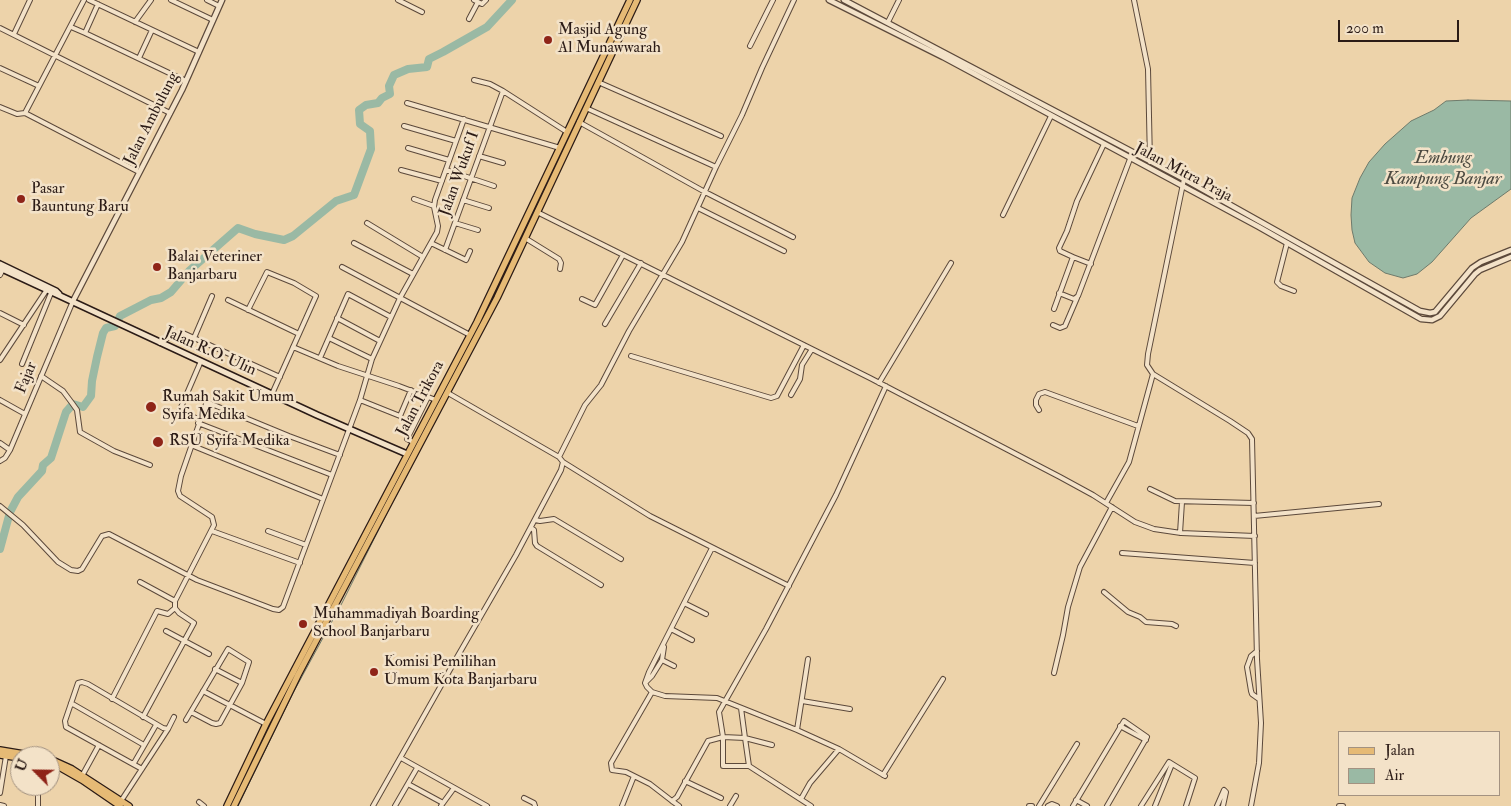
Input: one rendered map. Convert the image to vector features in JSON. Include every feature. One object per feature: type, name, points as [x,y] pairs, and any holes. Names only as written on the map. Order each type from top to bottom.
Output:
[{"type":"main road","name":"Jalan Trikora","points":[[234,806],[413,442],[497,298],[536,212],[567,132],[630,0]]},
{"type":"main road","name":"Jalan Trikora","points":[[227,806],[266,724],[448,393],[448,384],[470,335],[586,108],[637,0]]},
{"type":"main road","points":[[609,42],[615,45]]},
{"type":"main road","name":"Jalan R.O. Ulin","points":[[1,269],[56,291],[160,343],[407,454]]},
{"type":"main road","name":"Jalan R.O. Ulin","points":[[34,282],[49,292],[59,294]]},
{"type":"main road","points":[[60,763],[121,803]]},
{"type":"main road","points":[[60,768],[129,806]]},
{"type":"street","points":[[14,34],[30,0]]},
{"type":"street","points":[[24,113],[84,0]]},
{"type":"street","points":[[89,0],[199,52]]},
{"type":"street","points":[[135,22],[151,0]]},
{"type":"street","points":[[171,0],[213,20]]},
{"type":"street","points":[[207,0],[219,6]]},
{"type":"street","name":"Jalan Ambulung","points":[[73,301],[186,81],[222,0]]},
{"type":"street","points":[[398,0],[422,12]]},
{"type":"street","points":[[469,19],[476,1],[484,3],[486,0]]},
{"type":"street","points":[[750,46],[773,0]]},
{"type":"street","points":[[559,458],[585,405],[601,385],[690,227],[794,0]]},
{"type":"street","name":"Jalan Mitra Praja","points":[[829,0],[912,41],[1183,186],[1421,319],[1432,320],[1440,316],[1480,270],[1511,257]]},
{"type":"street","name":"Jalan Mitra Praja","points":[[844,0],[1184,179],[1426,313],[1435,312],[1440,308],[1458,284],[1476,265],[1511,250]]},
{"type":"street","points":[[888,22],[899,0]]},
{"type":"street","points":[[1134,0],[1148,69],[1150,162]]},
{"type":"street","points":[[85,33],[98,4]]},
{"type":"street","points":[[71,27],[186,81]]},
{"type":"street","points":[[0,28],[170,113]]},
{"type":"street","points":[[139,58],[152,30]]},
{"type":"street","points":[[0,68],[39,86]]},
{"type":"street","points":[[474,80],[490,84],[503,91],[567,132]]},
{"type":"street","points":[[598,82],[721,136]]},
{"type":"street","name":"Jalan Wukuf I","points":[[445,250],[503,91]]},
{"type":"street","points":[[407,103],[560,148]]},
{"type":"street","points":[[0,107],[17,114],[24,113],[139,172]]},
{"type":"street","points":[[586,108],[716,167]]},
{"type":"street","points":[[1003,215],[1051,116]]},
{"type":"street","points":[[0,506],[12,515],[54,559],[70,570],[78,571],[82,569],[102,536],[109,534],[135,546],[187,576],[273,609],[278,610],[283,607],[360,400],[372,360],[400,298],[438,229],[434,206],[464,119]]},
{"type":"street","points":[[579,122],[705,192],[793,237]]},
{"type":"street","points":[[404,126],[456,141]]},
{"type":"street","points":[[1091,264],[1060,251],[1059,248],[1077,201],[1104,144]]},
{"type":"street","points":[[408,148],[450,160]]},
{"type":"street","points":[[479,156],[503,163]]},
{"type":"street","points":[[1053,325],[1060,328],[1065,326],[1091,264],[1130,159]]},
{"type":"street","points":[[401,170],[442,180]]},
{"type":"street","points":[[446,170],[494,186]]},
{"type":"street","points":[[1184,179],[1147,365],[1153,374],[1250,434],[1252,442],[1260,754],[1250,806]]},
{"type":"street","points":[[414,199],[434,206]]},
{"type":"street","points":[[463,200],[489,208]]},
{"type":"street","points":[[698,208],[784,251]]},
{"type":"street","points":[[536,212],[886,386],[1060,478],[1143,525],[1180,533],[1254,536]]},
{"type":"street","points":[[367,223],[423,257]]},
{"type":"street","points":[[455,223],[478,230]]},
{"type":"street","points":[[525,238],[559,259],[561,263],[560,269]]},
{"type":"street","points":[[354,243],[413,274]]},
{"type":"street","points":[[431,243],[466,260],[470,251]]},
{"type":"street","points":[[1287,243],[1277,282],[1280,286],[1294,291]]},
{"type":"street","points":[[582,299],[594,308],[623,255]]},
{"type":"street","points":[[1054,309],[1073,257]]},
{"type":"street","points":[[879,383],[951,263]]},
{"type":"street","points":[[605,324],[641,264]]},
{"type":"street","points":[[342,266],[470,335]]},
{"type":"street","points":[[248,310],[267,272],[294,283],[316,296],[272,394]]},
{"type":"street","points":[[0,360],[49,292]]},
{"type":"street","points":[[22,364],[49,292]]},
{"type":"street","points":[[1059,293],[1074,299],[1077,298]]},
{"type":"street","points":[[320,358],[348,294],[391,317]]},
{"type":"street","points":[[194,338],[212,296]]},
{"type":"street","points":[[228,300],[300,334]]},
{"type":"street","name":"Fajar","points":[[0,461],[5,458],[10,450],[73,301]]},
{"type":"street","points":[[0,313],[24,325]]},
{"type":"street","points":[[337,318],[380,341]]},
{"type":"street","points":[[160,343],[177,333],[182,333],[280,377]]},
{"type":"street","points":[[329,338],[372,360]]},
{"type":"street","points":[[632,356],[771,398],[777,396],[804,345]]},
{"type":"street","points":[[294,347],[367,376],[436,400]]},
{"type":"street","points":[[791,396],[800,379],[802,365],[812,349]]},
{"type":"street","points":[[202,361],[179,412],[332,475]]},
{"type":"street","points":[[1106,503],[1129,462],[1153,374]]},
{"type":"street","points":[[41,376],[63,391],[72,402],[77,410],[80,432],[114,451],[150,465]]},
{"type":"street","points":[[810,806],[749,766],[723,766],[723,737],[719,712],[789,586],[836,496],[886,386]]},
{"type":"street","points":[[360,400],[400,416],[411,390]]},
{"type":"street","points":[[1039,410],[1036,400],[1039,394],[1045,392],[1138,426]]},
{"type":"street","points":[[448,393],[559,458],[562,462],[650,516],[789,586]]},
{"type":"street","points":[[413,442],[407,438],[428,397]]},
{"type":"street","points":[[0,400],[25,414]]},
{"type":"street","points":[[143,717],[194,623],[179,613],[175,608],[175,601],[212,531],[214,522],[212,517],[178,494],[181,476],[206,404],[209,403],[340,455]]},
{"type":"street","points":[[0,443],[10,450]]},
{"type":"street","points":[[191,445],[323,499]]},
{"type":"street","points":[[373,806],[531,528],[562,470],[562,462]]},
{"type":"street","points":[[1150,489],[1170,499],[1182,502],[1254,502]]},
{"type":"street","points":[[1180,533],[1182,502]]},
{"type":"street","points":[[1254,516],[1379,504]]},
{"type":"street","points":[[1054,673],[1064,635],[1068,607],[1080,567],[1112,507]]},
{"type":"street","points":[[535,520],[554,519],[621,559]]},
{"type":"street","points":[[531,528],[535,533],[535,543],[537,546],[601,585]]},
{"type":"street","points":[[212,531],[300,563]]},
{"type":"street","points":[[268,531],[306,545]]},
{"type":"street","points":[[645,683],[712,548]]},
{"type":"street","points":[[1122,553],[1255,563]]},
{"type":"street","points":[[140,582],[175,601]]},
{"type":"street","points":[[1104,592],[1128,612],[1146,622],[1176,626]]},
{"type":"street","points":[[684,603],[706,614]]},
{"type":"street","points":[[112,699],[157,611],[168,614],[175,608]]},
{"type":"street","points":[[671,629],[692,640]]},
{"type":"street","points":[[166,631],[209,654]]},
{"type":"street","points":[[645,683],[662,660],[664,644]]},
{"type":"street","points":[[186,720],[228,649],[250,663],[242,683],[218,724],[191,712]]},
{"type":"street","points":[[1257,651],[1251,656],[1247,667],[1250,691],[1259,699]]},
{"type":"street","points":[[797,730],[808,659]]},
{"type":"street","points":[[662,660],[674,666]]},
{"type":"street","points":[[215,669],[242,683]]},
{"type":"street","points":[[645,683],[652,692],[675,698],[702,699],[714,697],[839,749],[884,776],[944,679]]},
{"type":"street","points":[[142,769],[66,727],[65,724],[77,686],[81,682],[168,730]]},
{"type":"street","points":[[203,691],[266,724]]},
{"type":"street","points":[[652,692],[611,765],[612,770],[626,772],[650,784],[679,806]]},
{"type":"street","points":[[802,701],[850,709]]},
{"type":"street","points":[[71,703],[144,745]]},
{"type":"street","points":[[741,708],[749,766]]},
{"type":"street","points":[[121,803],[168,730],[174,717]]},
{"type":"street","points":[[1073,806],[1120,726],[1125,722],[1147,736],[1107,806]]},
{"type":"street","points":[[134,763],[156,725]]},
{"type":"street","points":[[672,801],[677,797],[708,740],[723,737],[745,738],[772,745]]},
{"type":"street","points":[[1039,806],[1077,744]]},
{"type":"street","points":[[82,776],[99,745]]},
{"type":"street","points":[[801,799],[810,783],[839,749]]},
{"type":"street","points":[[0,793],[3,755]]},
{"type":"street","points":[[401,758],[486,806]]},
{"type":"street","points":[[1142,806],[1168,763],[1195,778],[1186,806]]},
{"type":"street","points":[[1155,806],[1172,764]]},
{"type":"street","points":[[395,806],[417,768]]},
{"type":"street","points":[[622,806],[634,776]]},
{"type":"street","points":[[685,781],[721,798]]},
{"type":"street","points":[[408,784],[442,805],[454,788]]},
{"type":"street","points":[[1217,806],[1224,790],[1226,792],[1223,806]]},
{"type":"street","points":[[730,806],[736,796]]},
{"type":"street","points":[[524,798],[534,803],[535,806]]},
{"type":"street","points":[[1076,800],[1087,806]]},
{"type":"street","points":[[199,802],[204,806]]},
{"type":"street","points":[[1048,806],[1052,804],[1057,806]]},
{"type":"street","points":[[0,805],[4,806]]},
{"type":"water","name":"Embung Kampung Banjar","points":[[1446,101],[1511,101],[1511,189],[1471,218],[1432,262],[1417,274],[1403,278],[1385,273],[1369,262],[1355,243],[1351,215],[1352,198],[1360,178],[1369,162],[1385,144],[1411,121],[1434,110]]},
{"type":"waterway","points":[[0,549],[10,512],[18,497],[42,471],[43,465],[51,458],[66,412],[73,404],[83,407],[91,396],[97,357],[106,328],[115,326],[120,316],[171,292],[189,271],[238,228],[255,234],[284,240],[293,236],[336,201],[354,195],[371,149],[370,131],[360,124],[359,110],[366,105],[378,103],[382,98],[390,94],[389,86],[394,75],[408,69],[427,67],[429,59],[487,27],[512,0]]},
{"type":"waterway","points":[[238,806],[293,693],[342,603],[497,304]]},
{"type":"place","name":"Masjid Agung Al Munawwarah","points":[[548,40]]},
{"type":"place","name":"Pasar Bauntung Baru","points":[[21,199]]},
{"type":"place","name":"Balai Veteriner Banjarbaru","points":[[157,267]]},
{"type":"place","name":"Rumah Sakit Umum Syifa Medika","points":[[151,407]]},
{"type":"place","name":"RSU Syifa Medika","points":[[158,442]]},
{"type":"place","name":"Muhammadiyah Boarding School Banjarbaru","points":[[303,624]]},
{"type":"place","name":"Komisi Pemilihan Umum Kota Banjarbaru","points":[[374,672]]}]
